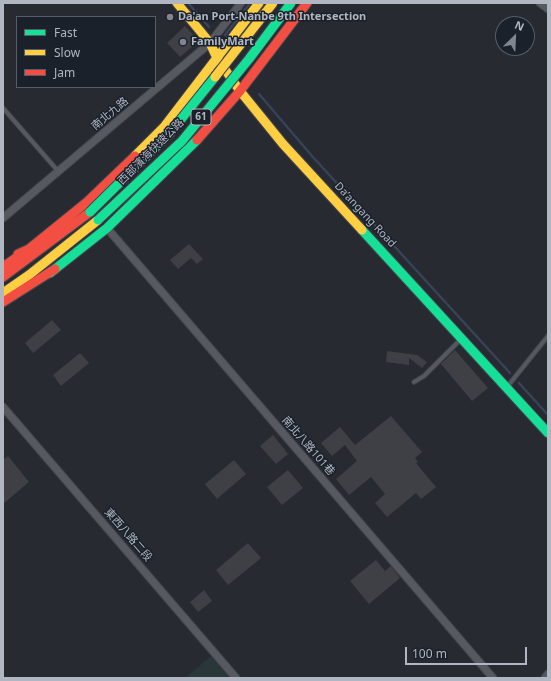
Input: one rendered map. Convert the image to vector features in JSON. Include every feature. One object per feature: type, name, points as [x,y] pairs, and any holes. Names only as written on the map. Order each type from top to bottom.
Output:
[{"type":"main road","name":"Da’angang Road","points":[[177,3],[210,43],[217,58],[240,90],[283,144],[548,433]]},
{"type":"main road","points":[[3,267],[29,249],[87,202],[164,127],[259,3]]},
{"type":"main road","name":"西部濱海快速公路","points":[[3,277],[90,212],[170,133],[239,48],[273,3]]},
{"type":"main road","name":"西部濱海快速公路","points":[[3,293],[29,275],[98,220],[182,141],[249,59],[291,3]]},
{"type":"main road","points":[[3,306],[55,269],[107,228],[190,147],[240,90],[307,3]]},
{"type":"main road","points":[[3,263],[29,249]]},
{"type":"main road","points":[[3,302],[55,269]]},
{"type":"street","name":"南北九路","points":[[3,218],[210,43],[241,3]]},
{"type":"street","points":[[540,3],[548,9]]},
{"type":"street","name":"南北八路101巷","points":[[107,228],[493,678]]},
{"type":"street","name":"東西八路二段","points":[[3,407],[236,678]]},
{"type":"street","points":[[545,678],[548,674]]},
{"type":"lane","points":[[3,108],[58,172]]},
{"type":"lane","points":[[507,387],[548,336]]},
{"type":"lane","points":[[414,382],[424,376],[452,350],[462,338]]},
{"type":"shaded area","points":[[211,656],[230,678],[185,678]]},
{"type":"building","name":"FamilyMart","points":[[185,26],[199,41],[180,57],[167,43]]},
{"type":"building","points":[[189,244],[203,259],[197,264],[191,258],[178,269],[170,260]]},
{"type":"building","points":[[52,320],[61,330],[33,353],[25,343]]},
{"type":"building","points":[[455,350],[488,388],[472,401],[441,364]]},
{"type":"building","points":[[387,351],[417,355],[427,362],[422,368],[409,358],[409,365],[386,362]]},
{"type":"building","points":[[80,353],[89,363],[61,386],[53,375]]},
{"type":"building","points":[[391,416],[422,452],[415,458],[418,462],[416,463],[436,487],[421,499],[416,493],[387,517],[375,503],[385,494],[371,477],[349,495],[336,479],[357,461],[345,445],[332,456],[321,443],[340,427],[355,445]]},
{"type":"building","points":[[273,435],[288,454],[276,464],[260,446]]},
{"type":"building","points":[[8,456],[29,482],[3,504],[3,460]]},
{"type":"building","points":[[234,460],[246,474],[217,499],[205,484]]},
{"type":"building","points":[[288,470],[303,488],[282,505],[267,487]]},
{"type":"building","points":[[248,543],[261,558],[228,585],[216,570]]},
{"type":"building","points":[[376,560],[385,571],[391,566],[400,578],[369,604],[350,581]]},
{"type":"building","points":[[204,590],[212,601],[198,612],[190,602]]},
{"type":"waterway","points":[[188,3],[209,27]]},
{"type":"waterway","points":[[225,35],[250,3]]},
{"type":"waterway","points":[[259,94],[312,156],[510,373]]},
{"type":"waterway","points":[[519,383],[548,415]]},
{"type":"traffic: fast","points":[[98,220],[182,141],[249,59],[291,3]]},
{"type":"traffic: fast","points":[[90,212],[170,133],[215,77]]},
{"type":"traffic: fast","points":[[50,273],[107,228],[197,140]]},
{"type":"traffic: fast","points":[[362,230],[548,433]]},
{"type":"traffic: slow","points":[[177,3],[210,43],[217,58],[240,91],[283,144],[362,230]]},
{"type":"traffic: slow","points":[[135,156],[164,127],[259,3]]},
{"type":"traffic: slow","points":[[215,77],[273,3]]},
{"type":"traffic: slow","points":[[3,293],[29,275],[98,220]]},
{"type":"traffic: jam","points":[[197,140],[240,91],[307,3]]},
{"type":"traffic: jam","points":[[18,254],[29,249],[87,202],[135,156]]},
{"type":"traffic: jam","points":[[3,277],[90,212]]},
{"type":"traffic: jam","points":[[3,267],[23,253]]},
{"type":"traffic: jam","points":[[3,302],[55,269]]},
{"type":"place","name":"Da'an Port-Nanbe 9th Intersection","points":[[170,17]]},
{"type":"place","name":"FamilyMart","points":[[183,42]]}]
